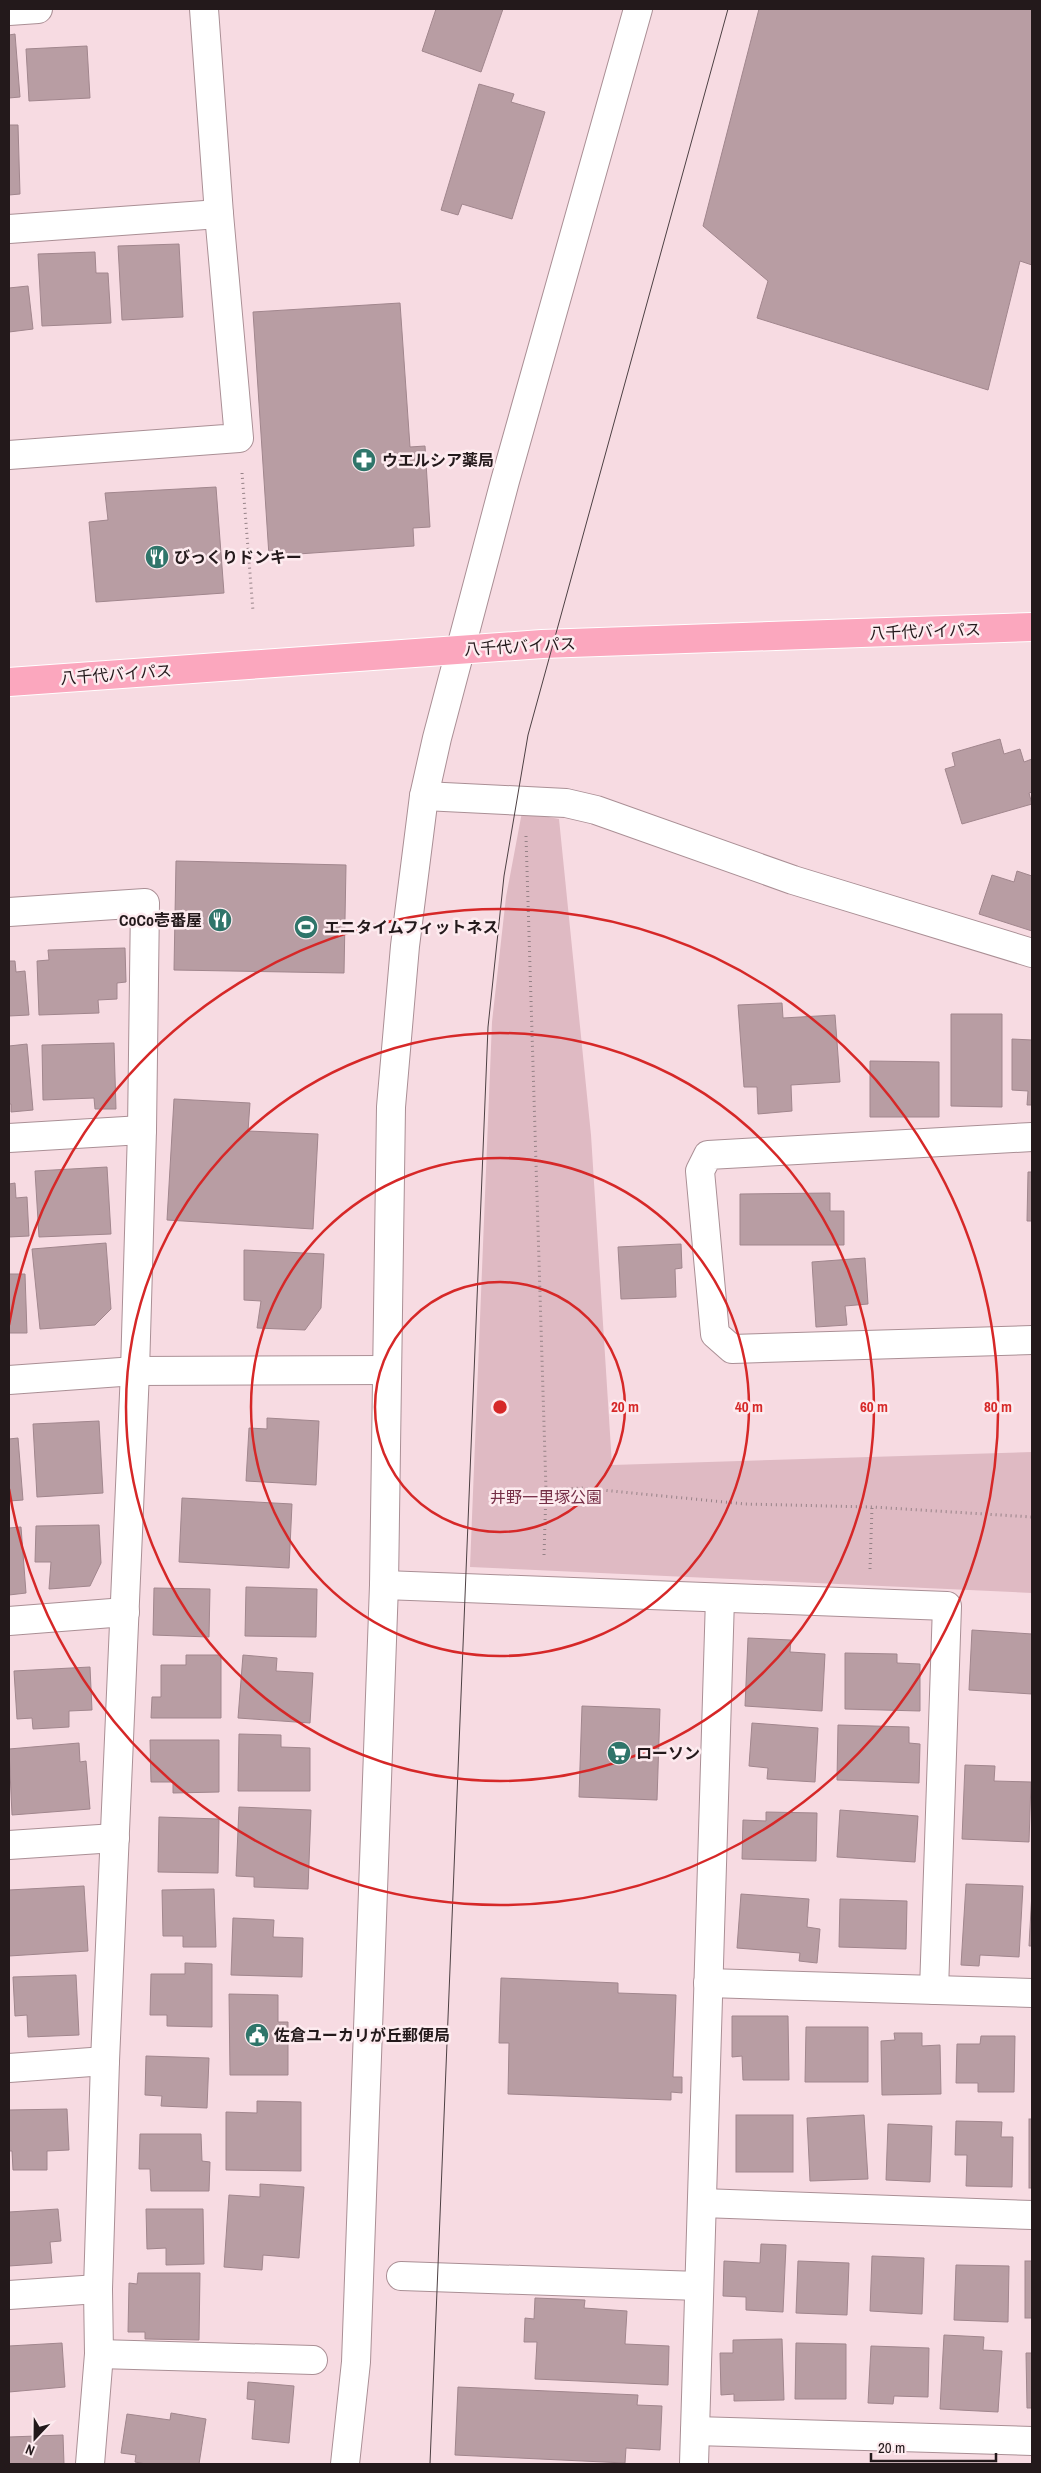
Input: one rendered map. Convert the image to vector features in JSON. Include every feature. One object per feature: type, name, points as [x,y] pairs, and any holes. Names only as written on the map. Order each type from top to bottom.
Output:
[{"type":"highway","name":"八千代バイパス","points":[[9,682],[542,644],[1032,627]]},
{"type":"street","points":[[9,11],[38,9]]},
{"type":"street","points":[[9,455],[239,438],[219,214],[204,9]]},
{"type":"street","points":[[345,2464],[356,2362],[384,1585],[391,1107],[405,946],[424,796],[460,650],[638,9]]},
{"type":"street","points":[[9,229],[219,214]]},
{"type":"street","points":[[424,796],[566,803],[596,810],[793,880],[1032,953]]},
{"type":"street","points":[[9,912],[145,903],[142,1130],[135,1371],[105,2061],[98,2289],[99,2354],[90,2464]]},
{"type":"street","points":[[9,1138],[142,1130]]},
{"type":"street","points":[[1032,1137],[708,1155],[700,1171],[715,1334],[732,1349],[1032,1340]]},
{"type":"street","points":[[9,1380],[135,1371],[386,1370]]},
{"type":"street","points":[[384,1585],[947,1606],[934,1990]]},
{"type":"street","points":[[694,2464],[720,1598]]},
{"type":"street","points":[[9,1621],[125,1612]]},
{"type":"street","points":[[9,1846],[115,1838]]},
{"type":"street","points":[[708,1983],[1032,1994]]},
{"type":"street","points":[[9,2068],[105,2061]]},
{"type":"street","points":[[702,2203],[1032,2215]]},
{"type":"street","points":[[401,2276],[699,2286]]},
{"type":"street","points":[[9,2295],[98,2289]]},
{"type":"street","points":[[99,2354],[313,2360]]},
{"type":"street","points":[[695,2431],[1032,2441]]},
{"type":"path","points":[[239,438],[253,611]]},
{"type":"path","points":[[526,835],[547,1516],[542,1591]]},
{"type":"path","points":[[546,1490],[580,1488],[745,1504],[872,1507],[1032,1517]]},
{"type":"green space","name":"井野一里塚公園","points":[[522,812],[559,819],[591,1135],[612,1465],[1032,1452],[1032,1593],[470,1567],[492,1022],[506,897]]},
{"type":"building","points":[[436,9],[503,9],[481,72],[422,51]]},
{"type":"building","points":[[759,9],[1032,9],[1032,265],[1020,261],[988,390],[757,318],[768,281],[703,226]]},
{"type":"building","points":[[15,34],[20,97],[9,98],[9,35]]},
{"type":"building","points":[[87,46],[90,98],[29,101],[26,49]]},
{"type":"building","points":[[479,84],[514,94],[511,102],[545,112],[512,219],[462,204],[458,215],[441,210]]},
{"type":"building","points":[[9,125],[18,125],[20,194],[9,195]]},
{"type":"building","points":[[179,244],[183,317],[122,320],[118,246]]},
{"type":"building","points":[[95,252],[96,273],[108,273],[111,323],[42,326],[38,254]]},
{"type":"building","points":[[28,286],[33,329],[9,332],[9,288]]},
{"type":"building","points":[[400,303],[410,447],[425,446],[430,527],[413,528],[414,546],[269,556],[253,312]]},
{"type":"building","name":"びっくりドンキー","points":[[216,487],[224,593],[96,602],[89,522],[108,520],[105,493]]},
{"type":"building","points":[[1000,739],[1004,754],[1020,749],[1024,762],[1032,759],[1032,792],[1029,793],[1032,804],[962,824],[945,769],[955,766],[952,753]]},
{"type":"building","points":[[176,861],[346,865],[344,973],[174,970]]},
{"type":"building","points":[[1017,871],[1032,876],[1032,931],[979,914],[992,875],[1014,882]]},
{"type":"building","points":[[125,948],[126,982],[117,983],[117,999],[98,1000],[99,1013],[39,1015],[37,961],[49,960],[48,950]]},
{"type":"building","points":[[9,961],[15,961],[16,972],[25,971],[29,1015],[9,1016]]},
{"type":"building","points":[[782,1003],[783,1018],[835,1015],[840,1082],[791,1085],[792,1111],[758,1114],[757,1087],[744,1087],[738,1005]]},
{"type":"building","points":[[951,1014],[1002,1014],[1002,1107],[951,1106]]},
{"type":"building","points":[[1012,1039],[1032,1040],[1032,1105],[1027,1105],[1028,1091],[1012,1090]]},
{"type":"building","points":[[114,1043],[116,1109],[95,1109],[94,1098],[43,1100],[42,1045]]},
{"type":"building","points":[[27,1044],[33,1110],[11,1112],[11,1104],[9,1104],[9,1046]]},
{"type":"building","points":[[870,1061],[939,1062],[939,1117],[870,1117]]},
{"type":"building","points":[[174,1099],[250,1103],[248,1131],[318,1134],[313,1229],[167,1220]]},
{"type":"building","points":[[107,1167],[111,1234],[39,1237],[35,1171]]},
{"type":"building","points":[[1028,1172],[1032,1172],[1032,1221],[1027,1221]]},
{"type":"building","points":[[15,1183],[16,1198],[27,1197],[29,1236],[9,1237],[9,1184]]},
{"type":"building","points":[[830,1193],[830,1211],[844,1211],[844,1245],[740,1245],[740,1194]]},
{"type":"building","points":[[106,1243],[111,1309],[95,1325],[40,1329],[32,1249]]},
{"type":"building","points":[[681,1244],[682,1268],[675,1269],[676,1297],[621,1299],[618,1247]]},
{"type":"building","points":[[244,1250],[324,1254],[321,1308],[305,1330],[257,1328],[261,1301],[244,1300]]},
{"type":"building","points":[[865,1258],[868,1304],[845,1306],[847,1325],[816,1327],[812,1262]]},
{"type":"building","points":[[9,1274],[25,1274],[27,1333],[9,1333]]},
{"type":"building","points":[[267,1418],[319,1421],[316,1485],[246,1481],[249,1428],[267,1429]]},
{"type":"building","points":[[99,1421],[103,1493],[37,1497],[33,1424]]},
{"type":"building","points":[[18,1438],[23,1500],[9,1501],[9,1439]]},
{"type":"building","points":[[182,1498],[292,1504],[289,1568],[179,1562]]},
{"type":"building","points":[[99,1525],[101,1563],[90,1586],[49,1589],[51,1562],[35,1562],[36,1526]]},
{"type":"building","points":[[21,1527],[26,1593],[9,1595],[9,1528]]},
{"type":"building","points":[[246,1587],[317,1589],[316,1637],[245,1636]]},
{"type":"building","points":[[154,1588],[210,1589],[209,1637],[153,1635]]},
{"type":"building","points":[[972,1630],[1032,1634],[1032,1694],[969,1690]]},
{"type":"building","points":[[748,1638],[791,1640],[790,1652],[825,1654],[822,1711],[745,1706]]},
{"type":"building","points":[[845,1653],[897,1654],[897,1663],[920,1664],[920,1711],[845,1709]]},
{"type":"building","points":[[186,1655],[221,1655],[221,1718],[151,1718],[152,1697],[161,1697],[161,1665],[186,1665]]},
{"type":"building","points":[[243,1655],[277,1658],[276,1671],[313,1673],[310,1723],[238,1718]]},
{"type":"building","points":[[90,1667],[92,1710],[69,1711],[69,1727],[33,1729],[32,1718],[17,1719],[14,1671]]},
{"type":"building","name":"ローソン","points":[[582,1706],[660,1709],[657,1800],[579,1797]]},
{"type":"building","points":[[752,1723],[818,1728],[815,1782],[767,1779],[768,1768],[749,1766]]},
{"type":"building","points":[[838,1725],[909,1727],[909,1743],[920,1744],[919,1783],[837,1780]]},
{"type":"building","points":[[239,1734],[281,1735],[281,1747],[310,1748],[310,1791],[238,1791]]},
{"type":"building","points":[[150,1740],[219,1740],[219,1792],[173,1793],[173,1782],[151,1782]]},
{"type":"building","points":[[79,1743],[80,1762],[86,1761],[90,1809],[12,1815],[9,1749]]},
{"type":"building","points":[[965,1765],[995,1766],[994,1781],[1031,1782],[1029,1842],[962,1839]]},
{"type":"building","points":[[239,1807],[311,1810],[308,1889],[254,1887],[254,1877],[236,1876]]},
{"type":"building","points":[[840,1810],[918,1816],[915,1862],[837,1857]]},
{"type":"building","points":[[766,1812],[817,1813],[816,1861],[742,1859],[743,1820],[766,1821]]},
{"type":"building","points":[[159,1817],[219,1819],[218,1873],[158,1872]]},
{"type":"building","points":[[966,1884],[1023,1886],[1019,1957],[980,1955],[979,1966],[961,1965]]},
{"type":"building","points":[[84,1886],[88,1951],[9,1956],[9,1890]]},
{"type":"building","points":[[214,1889],[216,1947],[183,1947],[183,1936],[163,1936],[162,1890]]},
{"type":"building","points":[[1032,1892],[1032,1946],[1029,1946]]},
{"type":"building","points":[[741,1894],[809,1899],[807,1927],[820,1929],[817,1963],[799,1961],[800,1953],[737,1948]]},
{"type":"building","points":[[840,1899],[907,1901],[906,1949],[839,1947]]},
{"type":"building","points":[[233,1918],[274,1920],[273,1937],[303,1938],[302,1977],[231,1975]]},
{"type":"building","points":[[185,1963],[212,1964],[212,2027],[167,2026],[167,2015],[150,2015],[151,1974],[185,1974]]},
{"type":"building","points":[[76,1975],[79,2035],[28,2037],[27,2015],[15,2016],[13,1977]]},
{"type":"building","points":[[501,1978],[618,1983],[618,1993],[676,1995],[673,2077],[682,2077],[682,2093],[671,2092],[671,2100],[508,2094],[509,2043],[499,2043]]},
{"type":"building","points":[[229,1994],[278,1995],[278,2022],[288,2022],[288,2075],[230,2075]]},
{"type":"building","points":[[732,2016],[788,2016],[789,2080],[743,2080],[742,2056],[732,2057]]},
{"type":"building","points":[[806,2027],[868,2027],[868,2082],[805,2082]]},
{"type":"building","points":[[894,2033],[922,2033],[922,2046],[940,2045],[941,2094],[882,2095],[881,2041],[895,2040]]},
{"type":"building","points":[[981,2036],[1015,2036],[1014,2092],[978,2092],[978,2083],[956,2083],[957,2044],[980,2044]]},
{"type":"building","points":[[146,2056],[209,2058],[207,2108],[161,2106],[162,2096],[145,2095]]},
{"type":"building","points":[[257,2101],[301,2102],[301,2171],[226,2170],[226,2112],[257,2113]]},
{"type":"building","points":[[67,2109],[69,2150],[47,2151],[47,2170],[13,2170],[12,2151],[9,2151],[9,2110]]},
{"type":"building","points":[[736,2115],[793,2115],[793,2172],[736,2172]]},
{"type":"building","points":[[864,2115],[868,2179],[810,2181],[807,2118]]},
{"type":"building","points":[[1029,2119],[1032,2119],[1032,2188],[1029,2188]]},
{"type":"building","points":[[956,2121],[1002,2122],[1001,2137],[1013,2137],[1012,2187],[966,2186],[967,2155],[955,2155]]},
{"type":"building","points":[[888,2124],[932,2126],[930,2182],[886,2180]]},
{"type":"building","points":[[140,2134],[201,2134],[202,2161],[210,2162],[209,2191],[151,2191],[150,2169],[139,2169]]},
{"type":"building","points":[[260,2184],[304,2187],[299,2258],[263,2255],[262,2270],[224,2267],[229,2195],[260,2197]]},
{"type":"building","points":[[58,2209],[61,2241],[50,2242],[52,2263],[9,2266],[9,2212]]},
{"type":"building","points":[[146,2209],[203,2209],[204,2264],[166,2265],[166,2248],[147,2249]]},
{"type":"building","points":[[761,2244],[786,2245],[783,2312],[746,2310],[746,2297],[723,2296],[724,2261],[760,2263]]},
{"type":"building","points":[[872,2256],[924,2258],[922,2314],[870,2311]]},
{"type":"building","points":[[798,2261],[849,2263],[847,2315],[796,2313]]},
{"type":"building","points":[[1025,2261],[1032,2261],[1032,2318],[1025,2318]]},
{"type":"building","points":[[956,2265],[1009,2266],[1008,2322],[954,2320]]},
{"type":"building","points":[[138,2273],[200,2273],[199,2340],[145,2339],[145,2332],[128,2332],[129,2283],[137,2284]]},
{"type":"building","points":[[535,2298],[585,2300],[584,2308],[627,2311],[625,2344],[669,2346],[668,2385],[535,2379],[537,2342],[524,2342],[525,2318],[534,2319]]},
{"type":"building","points":[[944,2335],[984,2337],[983,2350],[1002,2351],[998,2412],[940,2409]]},
{"type":"building","points":[[782,2339],[784,2400],[734,2401],[734,2394],[721,2395],[720,2353],[733,2353],[733,2340]]},
{"type":"building","points":[[62,2343],[65,2387],[9,2392],[9,2346]]},
{"type":"building","points":[[796,2343],[846,2344],[846,2399],[795,2399]]},
{"type":"building","points":[[871,2346],[929,2348],[928,2397],[894,2396],[893,2404],[868,2403]]},
{"type":"building","points":[[1026,2353],[1032,2353],[1032,2408],[1027,2408]]},
{"type":"building","points":[[248,2382],[294,2386],[289,2443],[252,2439],[255,2400],[247,2399]]},
{"type":"building","points":[[458,2387],[638,2395],[637,2405],[662,2406],[660,2450],[626,2448],[625,2463],[455,2455]]},
{"type":"building","points":[[171,2413],[206,2419],[199,2464],[146,2464],[135,2462],[136,2455],[121,2453],[127,2414],[170,2420]]},
{"type":"building","points":[[63,2435],[64,2464],[9,2464],[9,2437]]},
{"type":"tram line","points":[[430,2464],[488,1027],[504,876],[528,735],[728,9]]},
{"type":"place","name":"ウエルシア薬局","points":[[364,460]]},
{"type":"place","name":"びっくりドンキー","points":[[157,557]]},
{"type":"place","name":"CoCo壱番屋","points":[[220,920]]},
{"type":"place","name":"エニタイムフィットネス","points":[[306,927]]},
{"type":"place","name":"ローソン","points":[[619,1753]]},
{"type":"place","name":"佐倉ユーカリが丘郵便局","points":[[257,2035]]}]
